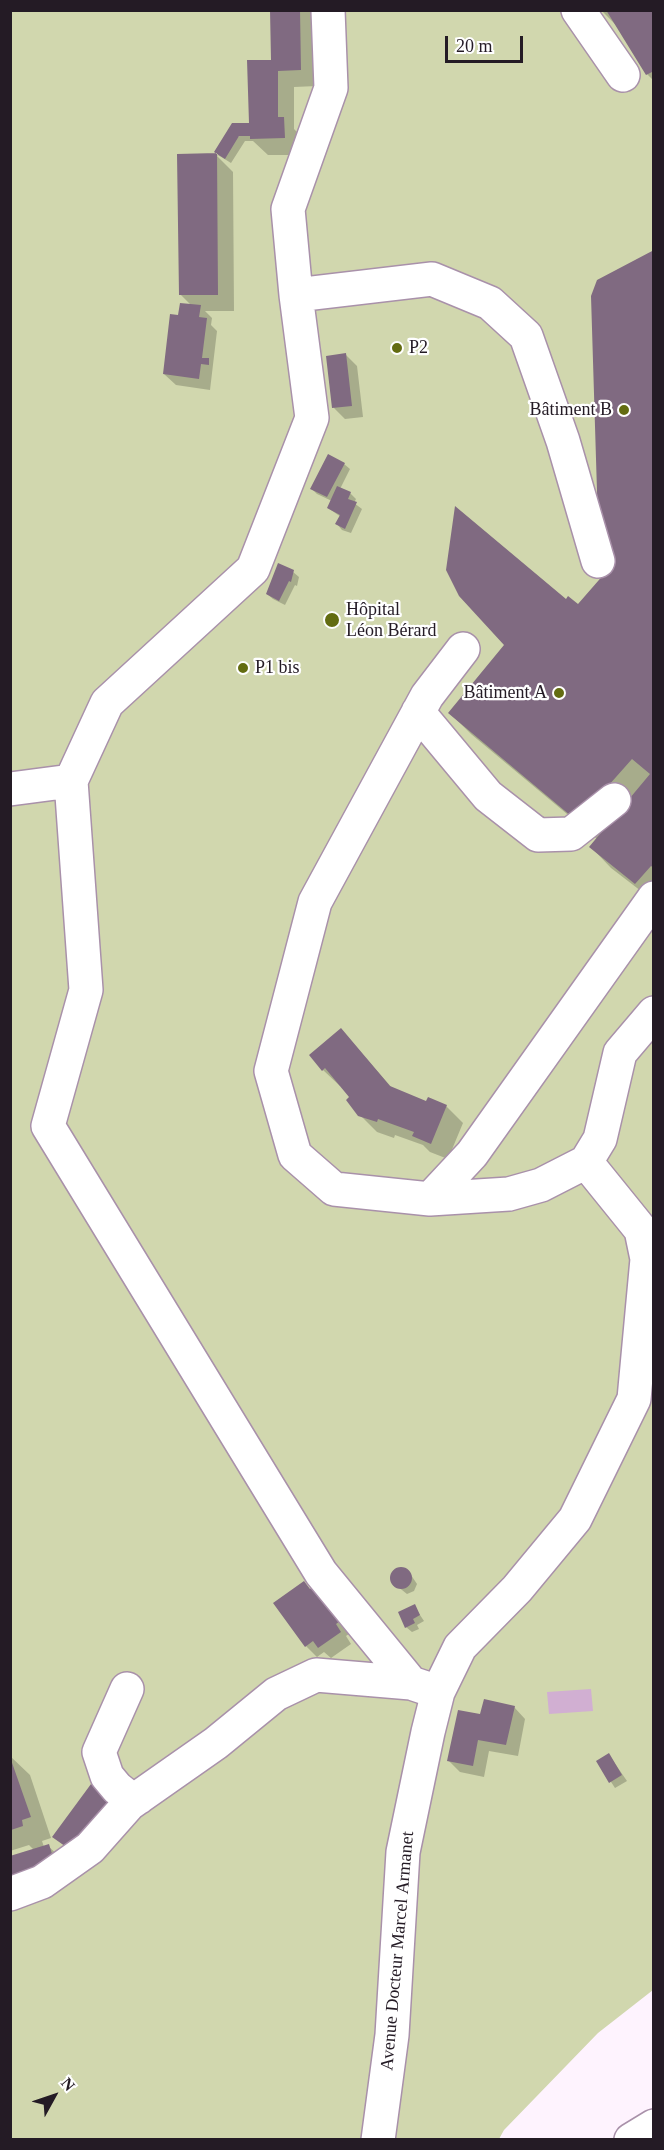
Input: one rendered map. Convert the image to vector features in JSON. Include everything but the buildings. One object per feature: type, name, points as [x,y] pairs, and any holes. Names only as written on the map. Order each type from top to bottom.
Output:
[{"type":"street","points":[[328,10],[331,88],[288,209],[296,295],[312,418],[253,568],[106,703],[71,782],[86,990],[48,1126],[321,1573],[424,1688]]},
{"type":"street","points":[[578,10],[623,75]]},
{"type":"street","points":[[296,295],[432,279],[490,303],[526,336],[563,441],[598,561]]},
{"type":"street","points":[[463,649],[427,696],[315,902],[271,1071],[295,1155],[334,1189],[430,1199],[509,1194],[541,1185],[586,1162],[600,1139],[620,1053],[654,1013]]},
{"type":"street","points":[[418,712],[488,796],[538,835],[571,834],[614,800]]},
{"type":"street","points":[[10,789],[71,782]]},
{"type":"street","points":[[430,1199],[472,1154],[654,898]]},
{"type":"street","name":"Avenue Docteur Marcel Armanet","points":[[378,2139],[392,2035],[403,1852],[428,1732],[424,1688],[516,1589],[575,1519],[634,1399],[650,1259],[641,1230],[586,1162]]},
{"type":"street","points":[[10,1894],[42,1882],[90,1848],[129,1804],[216,1743],[276,1694],[316,1675],[424,1688]]},
{"type":"street","points":[[127,1689],[99,1752],[107,1776],[117,1788],[127,1796],[138,1798]]},
{"type":"street","points":[[631,2139],[654,2126]]},
{"type":"green space","name":"Hôpital Léon Bérard","points":[[11,11],[653,11],[653,1990],[598,2033],[504,2130],[499,2139],[11,2140]]},
{"type":"shaded area","points":[[591,1689],[593,1711],[549,1714],[547,1692]]},
{"type":"place","name":"P2","points":[[397,348]]},
{"type":"place","name":"Bâtiment B","points":[[624,410]]},
{"type":"place","name":"Hôpital Léon Bérard","points":[[332,620]]},
{"type":"place","name":"P1 bis","points":[[243,668]]},
{"type":"place","name":"Bâtiment A","points":[[559,693]]}]
